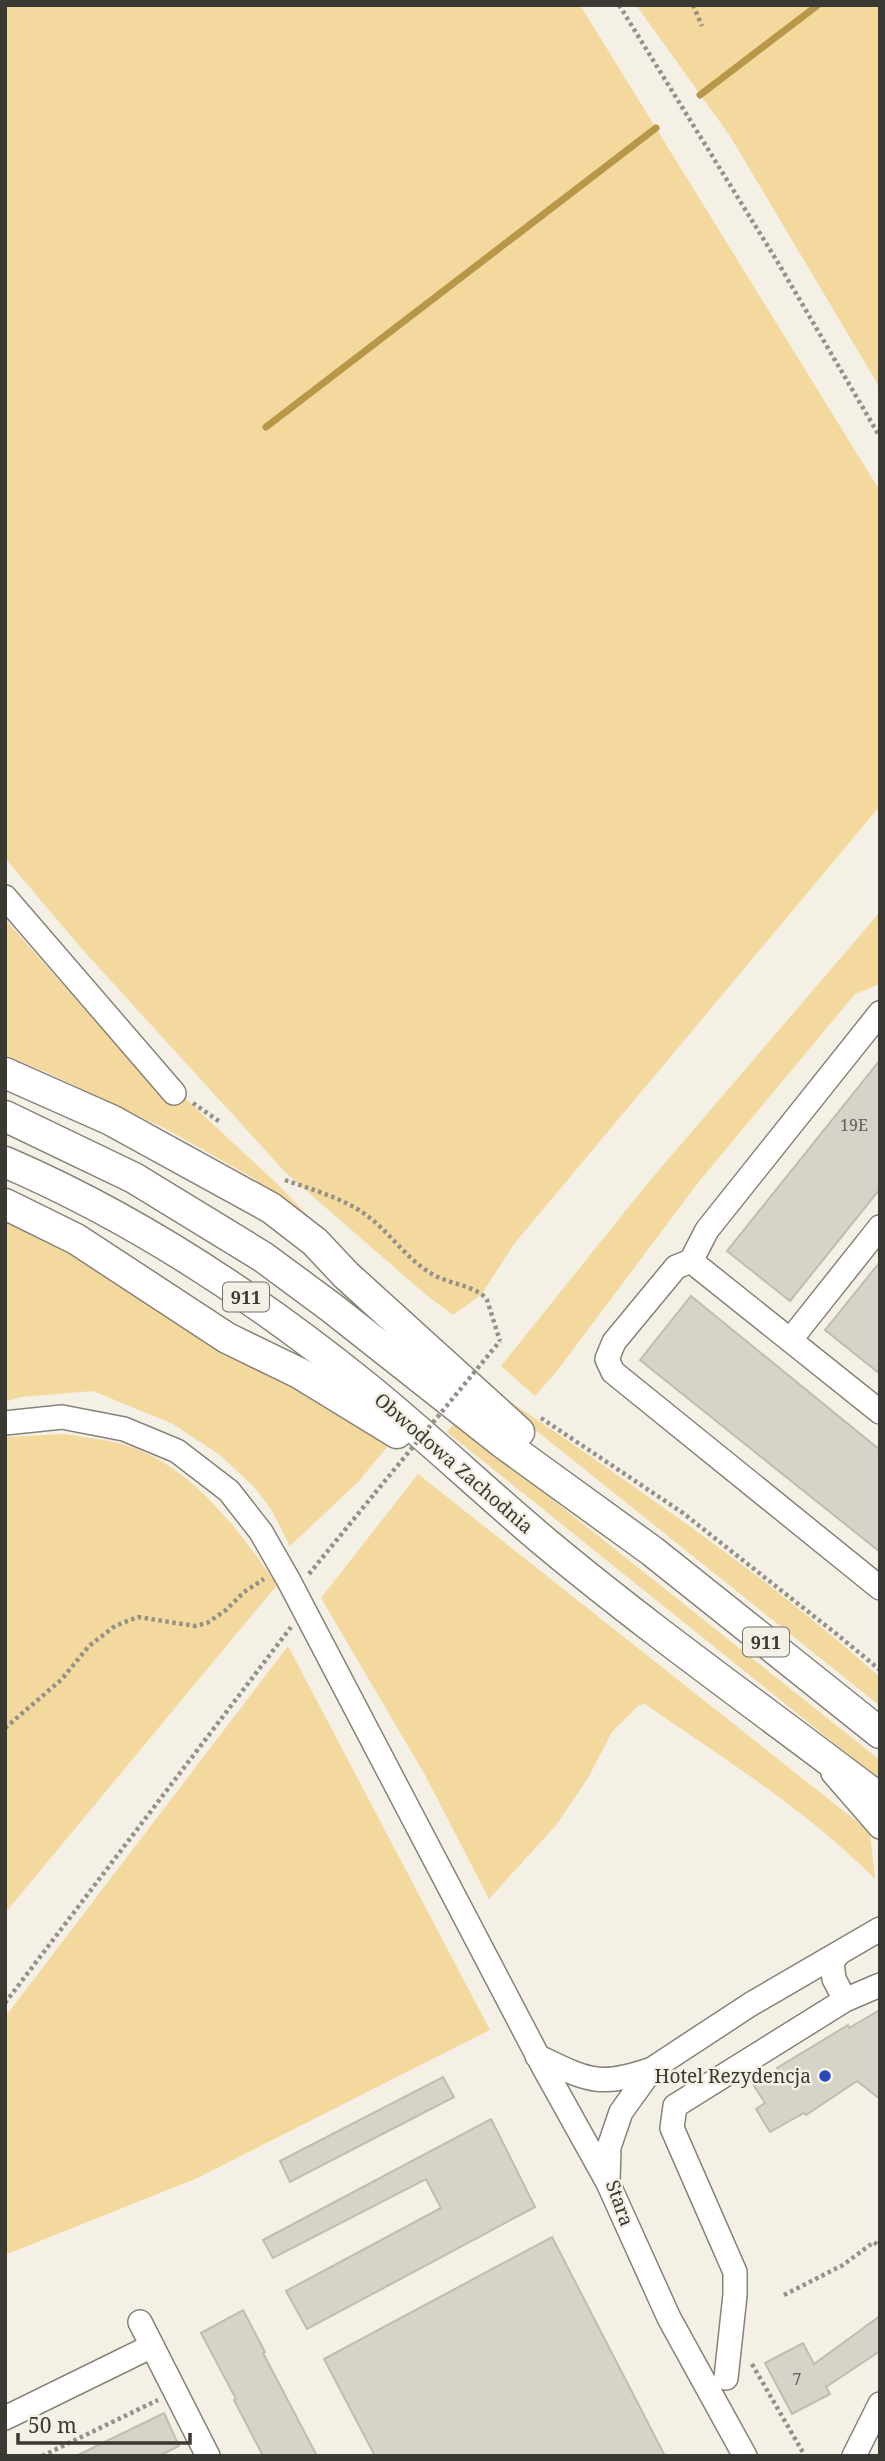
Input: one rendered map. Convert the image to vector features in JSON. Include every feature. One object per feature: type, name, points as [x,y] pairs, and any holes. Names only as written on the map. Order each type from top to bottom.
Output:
[{"type":"main road","points":[[5,1073],[111,1120],[230,1184],[281,1216],[315,1242],[394,1320],[652,1551]]},
{"type":"main road","name":"911","points":[[5,1116],[134,1178],[263,1257],[503,1443],[652,1551],[880,1733]]},
{"type":"main road","name":"Obwodowa Zachodnia","points":[[5,1162],[84,1199],[155,1237],[249,1299],[366,1387],[548,1545],[880,1799]]},
{"type":"main road","points":[[5,1204],[76,1239],[228,1338],[299,1373],[461,1471]]},
{"type":"street","points":[[5,897],[174,1093]]},
{"type":"street","points":[[880,1013],[707,1230],[691,1261],[676,1268],[614,1342],[607,1359],[613,1372],[880,1588]]},
{"type":"street","points":[[791,1339],[880,1227]]},
{"type":"street","points":[[691,1261],[880,1412]]},
{"type":"street","points":[[5,1423],[62,1417],[124,1429],[177,1451],[229,1491],[261,1532],[299,1601],[537,2056],[608,2183]]},
{"type":"street","points":[[811,1746],[880,1827]]},
{"type":"street","name":"Stara","points":[[745,2456],[717,2383],[670,2318],[608,2183],[609,2147],[621,2112],[652,2069],[751,2004],[878,1928]]},
{"type":"street","points":[[839,1953],[832,1962],[834,1979],[845,2000]]},
{"type":"street","points":[[717,2383],[735,2295],[735,2272],[672,2128],[674,2106],[845,2000],[880,1985]]},
{"type":"street","points":[[537,2056],[593,2081],[625,2079],[652,2069]]},
{"type":"street","points":[[140,2322],[208,2456]]},
{"type":"street","points":[[5,2418],[152,2346]]},
{"type":"street","points":[[854,2456],[880,2404]]},
{"type":"path","points":[[619,5],[777,261],[880,437]]},
{"type":"path","points":[[692,5],[702,26]]},
{"type":"path","points":[[174,1093],[220,1122]]},
{"type":"path","points":[[5,2003],[375,1493],[500,1341],[484,1295],[446,1281],[421,1268],[369,1217],[336,1198],[285,1180]]},
{"type":"path","points":[[475,1364],[485,1372]]},
{"type":"path","points":[[534,1413],[683,1513],[880,1670]]},
{"type":"path","points":[[5,1728],[61,1680],[89,1646],[115,1626],[138,1617],[195,1626],[207,1623],[226,1610],[244,1592],[282,1570]]},
{"type":"path","points":[[784,2295],[843,2265],[874,2242],[880,2247]]},
{"type":"path","points":[[752,2364],[805,2456]]},
{"type":"path","points":[[42,2456],[175,2391]]},
{"type":"shaded area","points":[[5,5],[580,5],[880,491],[880,806],[514,1244],[481,1295],[453,1315],[425,1294],[286,1173],[82,949],[5,858]]},
{"type":"shaded area","points":[[636,5],[880,5],[880,388],[730,136]]},
{"type":"shaded area","points":[[880,912],[880,984],[855,994],[697,1184],[557,1371],[535,1396],[501,1366],[647,1184]]},
{"type":"shaded area","points":[[5,919],[164,1099],[186,1099],[326,1234],[253,1178],[168,1130],[48,1073],[5,1056]]},
{"type":"shaded area","points":[[5,1222],[92,1265],[351,1418],[388,1446],[358,1482],[290,1546],[271,1509],[254,1487],[220,1455],[173,1424],[93,1391],[20,1397],[5,1402]]},
{"type":"shaded area","points":[[486,1385],[688,1525],[786,1598],[880,1677],[880,1706],[483,1388]]},
{"type":"shaded area","points":[[455,1422],[880,1760],[880,1780],[447,1432]]},
{"type":"shaded area","points":[[65,1434],[118,1443],[144,1452],[167,1465],[210,1500],[246,1542],[277,1585],[5,1913],[5,1437]]},
{"type":"shaded area","points":[[418,1474],[870,1832],[875,1879],[793,1808],[645,1704],[639,1705],[612,1732],[588,1778],[557,1824],[489,1899],[425,1775],[321,1598]]},
{"type":"shaded area","points":[[288,1646],[490,2030],[195,2179],[5,2255],[5,2017]]},
{"type":"building","points":[[880,1060],[880,1189],[790,1301],[727,1251]]},
{"type":"building","points":[[880,1262],[880,1374],[825,1330]]},
{"type":"building","points":[[691,1296],[880,1450],[880,1552],[640,1360]]},
{"type":"building","name":"Hotel Rezydencja","points":[[880,2010],[880,2099],[857,2081],[806,2115],[804,2113],[770,2132],[756,2109],[765,2103],[754,2086],[779,2070],[777,2068],[848,2025],[849,2028]]},
{"type":"building","points":[[443,2077],[454,2097],[290,2182],[280,2161]]},
{"type":"building","points":[[491,2119],[535,2207],[307,2329],[286,2291],[441,2208],[426,2179],[273,2258],[263,2240]]},
{"type":"building","points":[[552,2237],[665,2456],[375,2456],[324,2359]]},
{"type":"building","points":[[243,2310],[317,2456],[263,2456],[234,2400],[236,2399],[201,2333]]},
{"type":"building","points":[[880,2316],[880,2351],[826,2387],[830,2394],[792,2414],[765,2363],[803,2343],[814,2364]]},
{"type":"building","points":[[164,2413],[179,2446],[159,2456],[76,2456]]},
{"type":"waterway","points":[[700,95],[818,5]]},
{"type":"waterway","points":[[266,427],[656,128]]},
{"type":"place","name":"Hotel Rezydencja","points":[[825,2076]]}]
